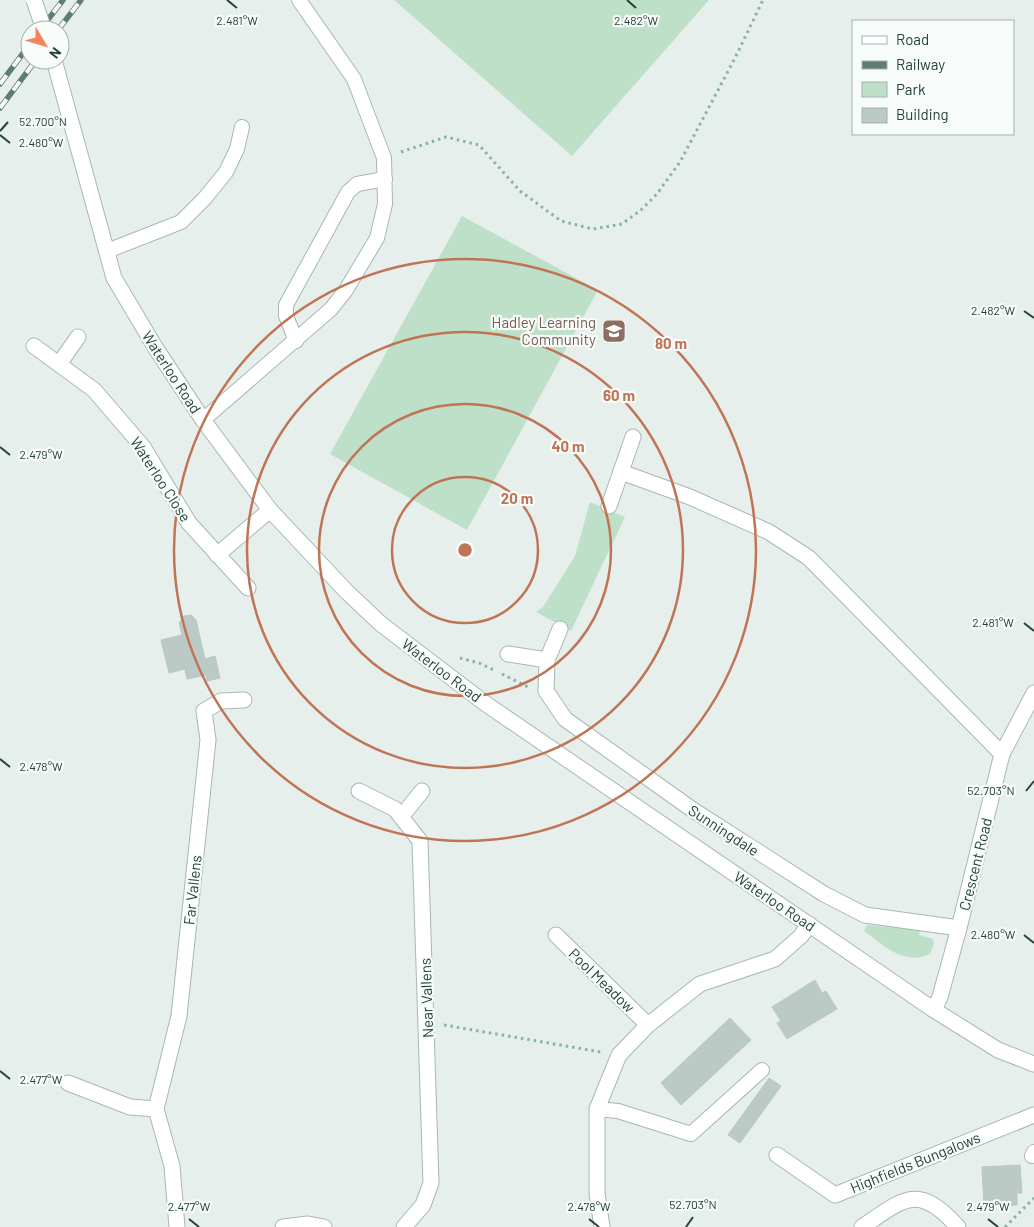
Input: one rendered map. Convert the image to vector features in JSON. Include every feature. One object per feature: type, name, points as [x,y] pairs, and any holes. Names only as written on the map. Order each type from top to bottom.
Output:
[{"type":"street","points":[[34,0],[41,20]]},
{"type":"street","name":"Waterloo Road","points":[[57,70],[114,278],[155,347],[203,420],[270,510],[346,592],[381,624],[486,704],[934,1010],[998,1050],[1034,1064]]},
{"type":"street","points":[[59,364],[78,337]]},
{"type":"street","name":"Waterloo Close","points":[[34,346],[94,390],[143,447],[189,523],[248,588]]},
{"type":"street","points":[[609,506],[634,438]]},
{"type":"street","points":[[621,472],[690,497],[769,532],[809,558],[1002,754]]},
{"type":"street","points":[[217,555],[270,510]]},
{"type":"street","name":"Sunningdale","points":[[560,629],[547,660],[546,691],[565,719],[693,810],[824,894],[865,915],[959,928]]},
{"type":"street","points":[[508,654],[547,660]]},
{"type":"street","name":"Crescent Road","points":[[934,1010],[940,997],[959,928],[1002,754],[1034,693]]},
{"type":"street","name":"Far Vallens","points":[[177,1227],[172,1166],[156,1109],[178,1016],[208,740],[204,711],[221,701],[244,700]]},
{"type":"street","name":"Near Vallens","points":[[359,791],[395,809],[420,841],[432,1183],[423,1205],[404,1227]]},
{"type":"street","points":[[401,817],[422,791]]},
{"type":"street","name":"Pool Meadow","points":[[602,1227],[598,1193],[597,1109],[620,1055],[648,1025],[700,984],[775,959],[801,936],[809,924]]},
{"type":"street","name":"Pool Meadow","points":[[556,935],[648,1025]]},
{"type":"street","points":[[68,1083],[130,1107],[156,1109]]},
{"type":"street","name":"Highfields Bungalows","points":[[776,1155],[835,1195],[1034,1114]]},
{"type":"street","points":[[862,1227],[899,1202],[917,1198],[933,1203],[958,1227]]},
{"type":"street","points":[[283,1227],[308,1224],[324,1227]]},
{"type":"lane","points":[[203,420],[331,309],[362,267],[377,238],[385,204],[384,158],[354,78],[299,0]]},
{"type":"lane","points":[[107,250],[181,222],[226,172],[236,149],[242,127]]},
{"type":"lane","points":[[296,341],[286,316],[286,305],[348,192],[357,184],[385,179]]},
{"type":"lane","points":[[597,1109],[618,1111],[691,1134],[762,1070]]},
{"type":"path","points":[[396,154],[446,137],[479,145],[520,191],[562,221],[592,229],[622,224],[657,194],[680,162],[735,58],[762,0]]},
{"type":"path","points":[[426,1022],[620,1055]]},
{"type":"path","points":[[1005,1227],[1034,1198]]},
{"type":"green space","points":[[394,0],[709,0],[572,156]]},
{"type":"green space","points":[[462,216],[598,290],[467,530],[330,454]]},
{"type":"green space","points":[[590,502],[625,517],[571,631],[536,612],[543,607],[575,556]]},
{"type":"green space","points":[[867,925],[920,930],[919,935],[933,939],[934,944],[930,954],[911,958],[903,956],[887,948],[864,931]]},
{"type":"building","points":[[191,615],[196,620],[205,659],[215,656],[220,678],[207,681],[206,675],[187,679],[185,669],[169,673],[161,640],[182,635],[179,623],[184,616]]},
{"type":"building","points":[[815,980],[822,993],[826,991],[837,1009],[787,1039],[777,1023],[781,1021],[772,1007]]},
{"type":"building","points":[[730,1018],[751,1040],[681,1105],[661,1083]]},
{"type":"building","points":[[769,1078],[781,1086],[740,1143],[728,1135]]},
{"type":"building","points":[[1020,1165],[1022,1193],[1017,1193],[1017,1205],[984,1207],[982,1167]]},
{"type":"railway","points":[[48,20],[63,0]]},
{"type":"railway","points":[[66,20],[81,0]]},
{"type":"railway","points":[[0,84],[20,57]]},
{"type":"railway","points":[[0,108],[28,70]]},
{"type":"place","name":"Hadley Learning Community","points":[[614,331]]}]
